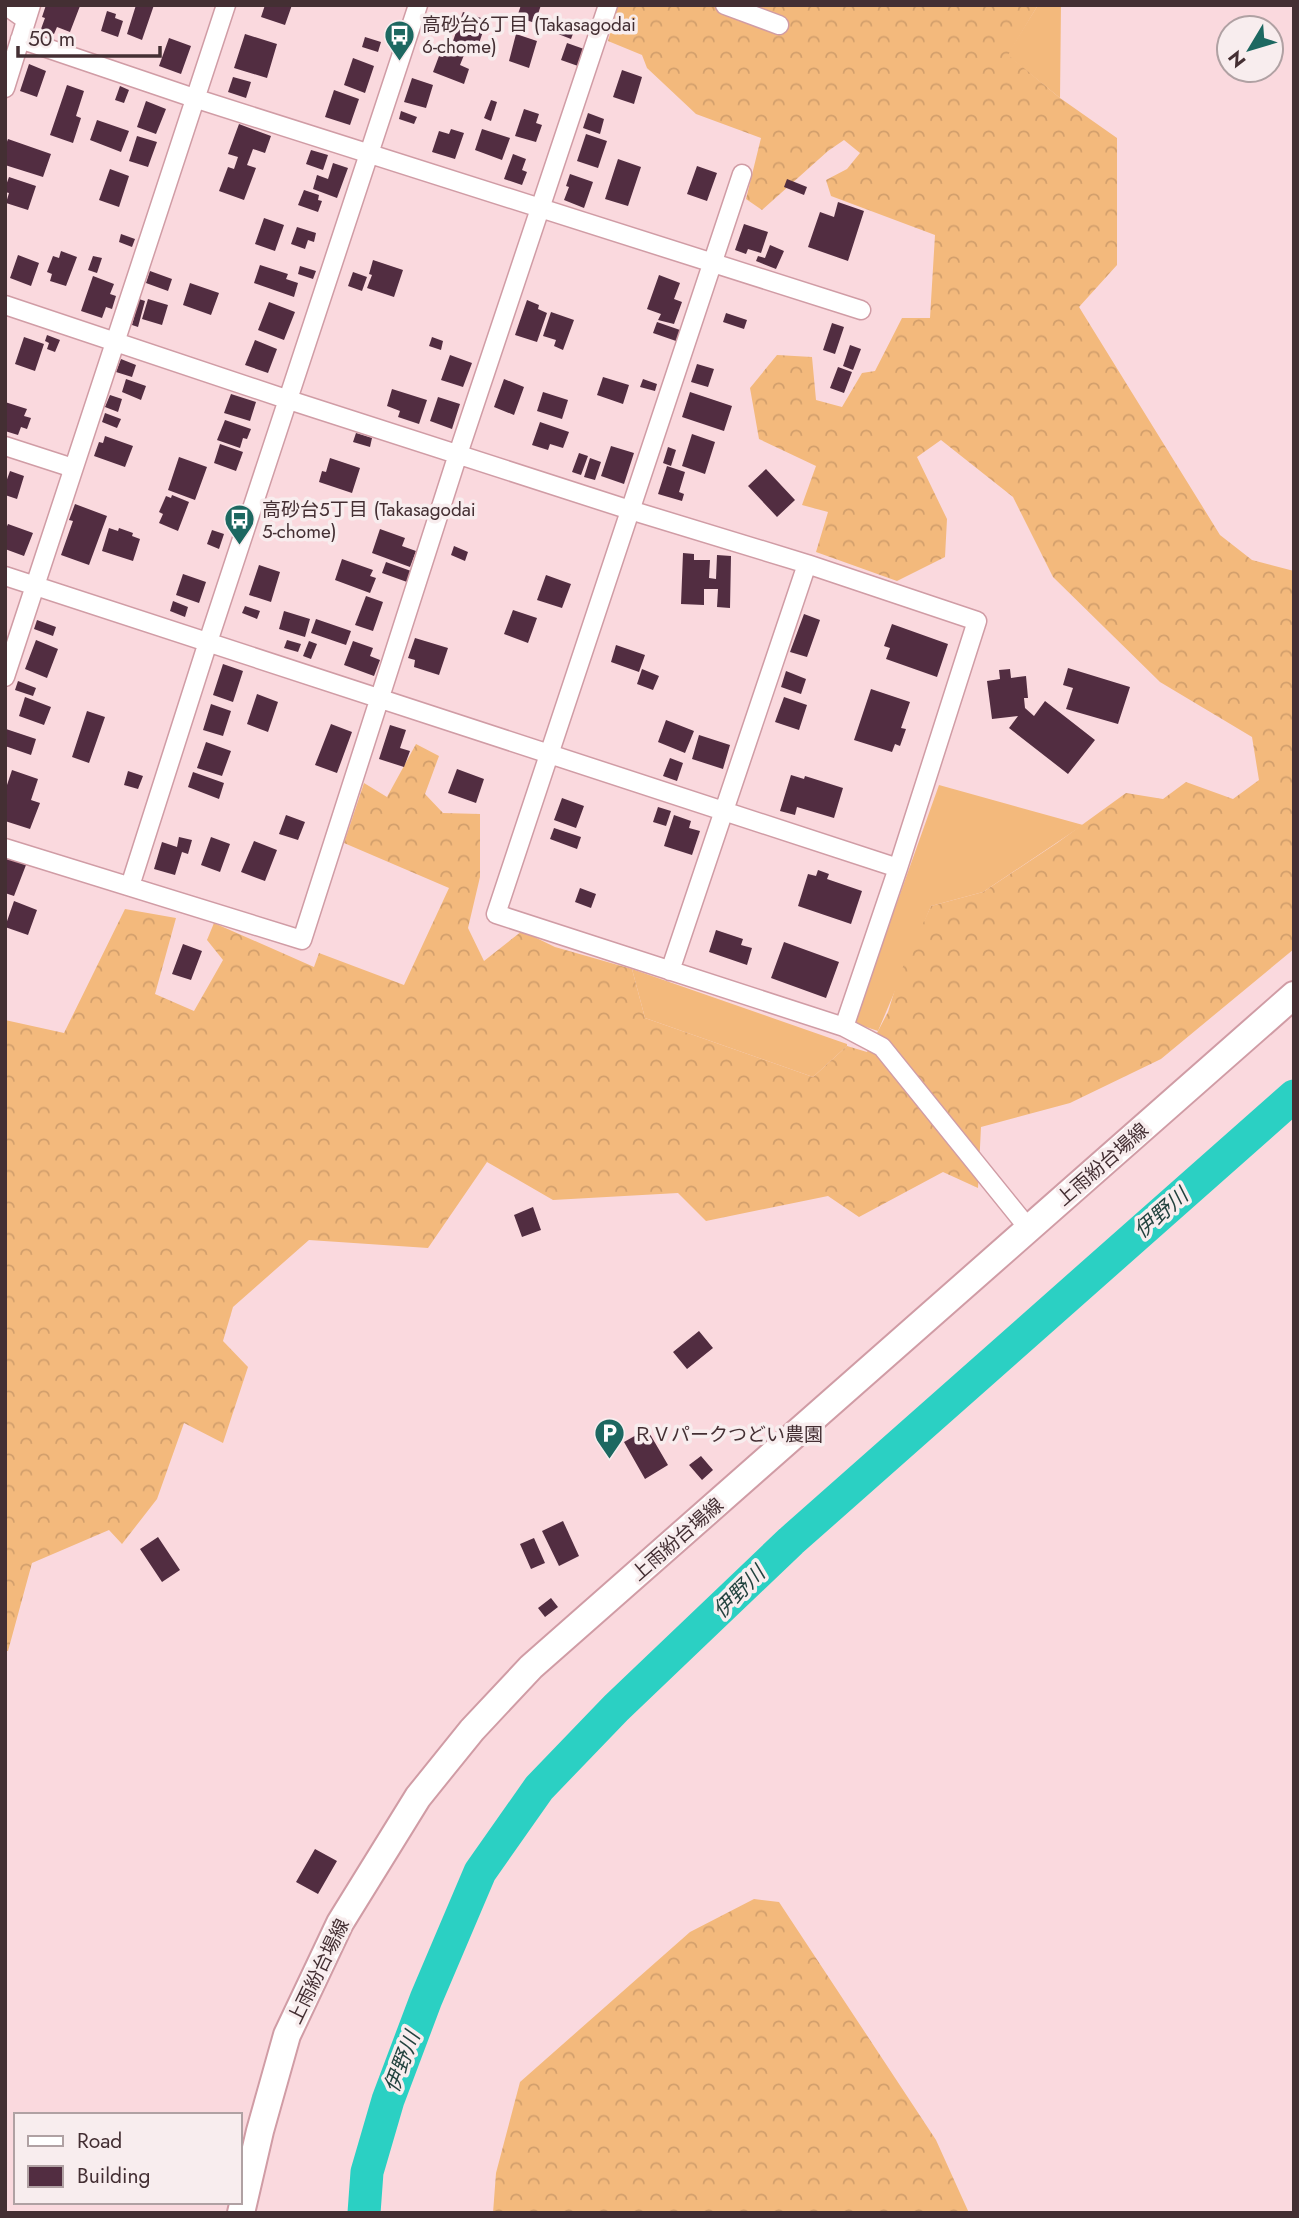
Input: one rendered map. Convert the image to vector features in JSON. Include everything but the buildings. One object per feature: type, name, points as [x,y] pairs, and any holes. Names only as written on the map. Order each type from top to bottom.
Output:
[{"type":"main road","name":"上雨紛台場線","points":[[241,2213],[260,2131],[287,2035],[340,1923],[418,1797],[472,1730],[531,1667],[1294,995]]},
{"type":"street","points":[[5,5],[29,12],[5,88]]},
{"type":"street","points":[[5,677],[226,5]]},
{"type":"street","points":[[131,886],[208,642],[418,5]]},
{"type":"street","points":[[5,848],[302,940],[458,454],[608,5]]},
{"type":"street","points":[[725,5],[779,25]]},
{"type":"street","points":[[20,39],[368,155],[861,310]]},
{"type":"street","points":[[742,174],[496,914],[844,1027],[882,1046],[1029,1229]]},
{"type":"street","points":[[5,305],[289,400],[807,564],[977,621],[844,1027]]},
{"type":"street","points":[[5,446],[73,468]]},
{"type":"street","points":[[670,971],[807,564]]},
{"type":"street","points":[[5,576],[898,868]]},
{"type":"green space","points":[[618,5],[1038,5],[1008,55],[1060,98],[1117,138],[1117,265],[1079,307],[1220,535],[1252,560],[1294,571],[1294,949],[1161,1059],[1070,1103],[981,1127],[978,1188],[943,1172],[859,1217],[828,1196],[706,1221],[678,1193],[553,1200],[487,1162],[428,1248],[309,1240],[233,1307],[223,1341],[248,1367],[223,1443],[184,1423],[157,1499],[122,1544],[109,1530],[32,1563],[8,1651],[5,1651],[5,1020],[64,1033],[125,909],[176,918],[155,994],[194,1011],[223,960],[207,940],[214,923],[314,967],[319,953],[404,985],[449,888],[344,843],[364,783],[387,797],[416,744],[439,756],[425,794],[443,813],[480,814],[480,877],[468,928],[484,961],[522,931],[555,947],[632,969],[645,1018],[813,1077],[847,1046],[867,1052],[888,1012],[900,973],[931,906],[983,892],[1126,793],[1163,799],[1186,782],[1233,799],[1259,780],[1252,737],[1160,682],[1053,577],[1013,497],[941,440],[917,457],[947,519],[945,557],[897,581],[816,552],[828,512],[802,505],[816,466],[759,439],[750,388],[777,355],[812,357],[816,400],[842,407],[862,373],[875,371],[902,318],[930,318],[935,235],[831,196],[826,180],[847,169],[860,153],[844,140],[762,210],[746,199],[761,138],[696,114],[647,68],[642,55],[608,41]]},
{"type":"green space","points":[[1038,5],[1061,5],[1060,98],[1007,55]]},
{"type":"green space","points":[[939,785],[1083,825],[983,892],[931,906],[878,1031],[854,1023]]},
{"type":"green space","points":[[632,969],[847,1046],[813,1077],[645,1018]]},
{"type":"green space","points":[[754,1899],[779,1902],[936,2140],[969,2213],[493,2213],[496,2173],[520,2082],[690,1932]]},
{"type":"waterway","name":"伊野川","points":[[364,2213],[367,2172],[388,2100],[426,1999],[480,1872],[539,1788],[616,1708],[791,1541],[1294,1096]]},
{"type":"place","name":"高砂台6丁目 (Takasagodai 6-chome)","points":[[399,62]]},
{"type":"place","name":"高砂台5丁目 (Takasagodai 5-chome)","points":[[239,547]]},
{"type":"place","name":"ＲＶパークつどい農園","points":[[610,1461]]}]
